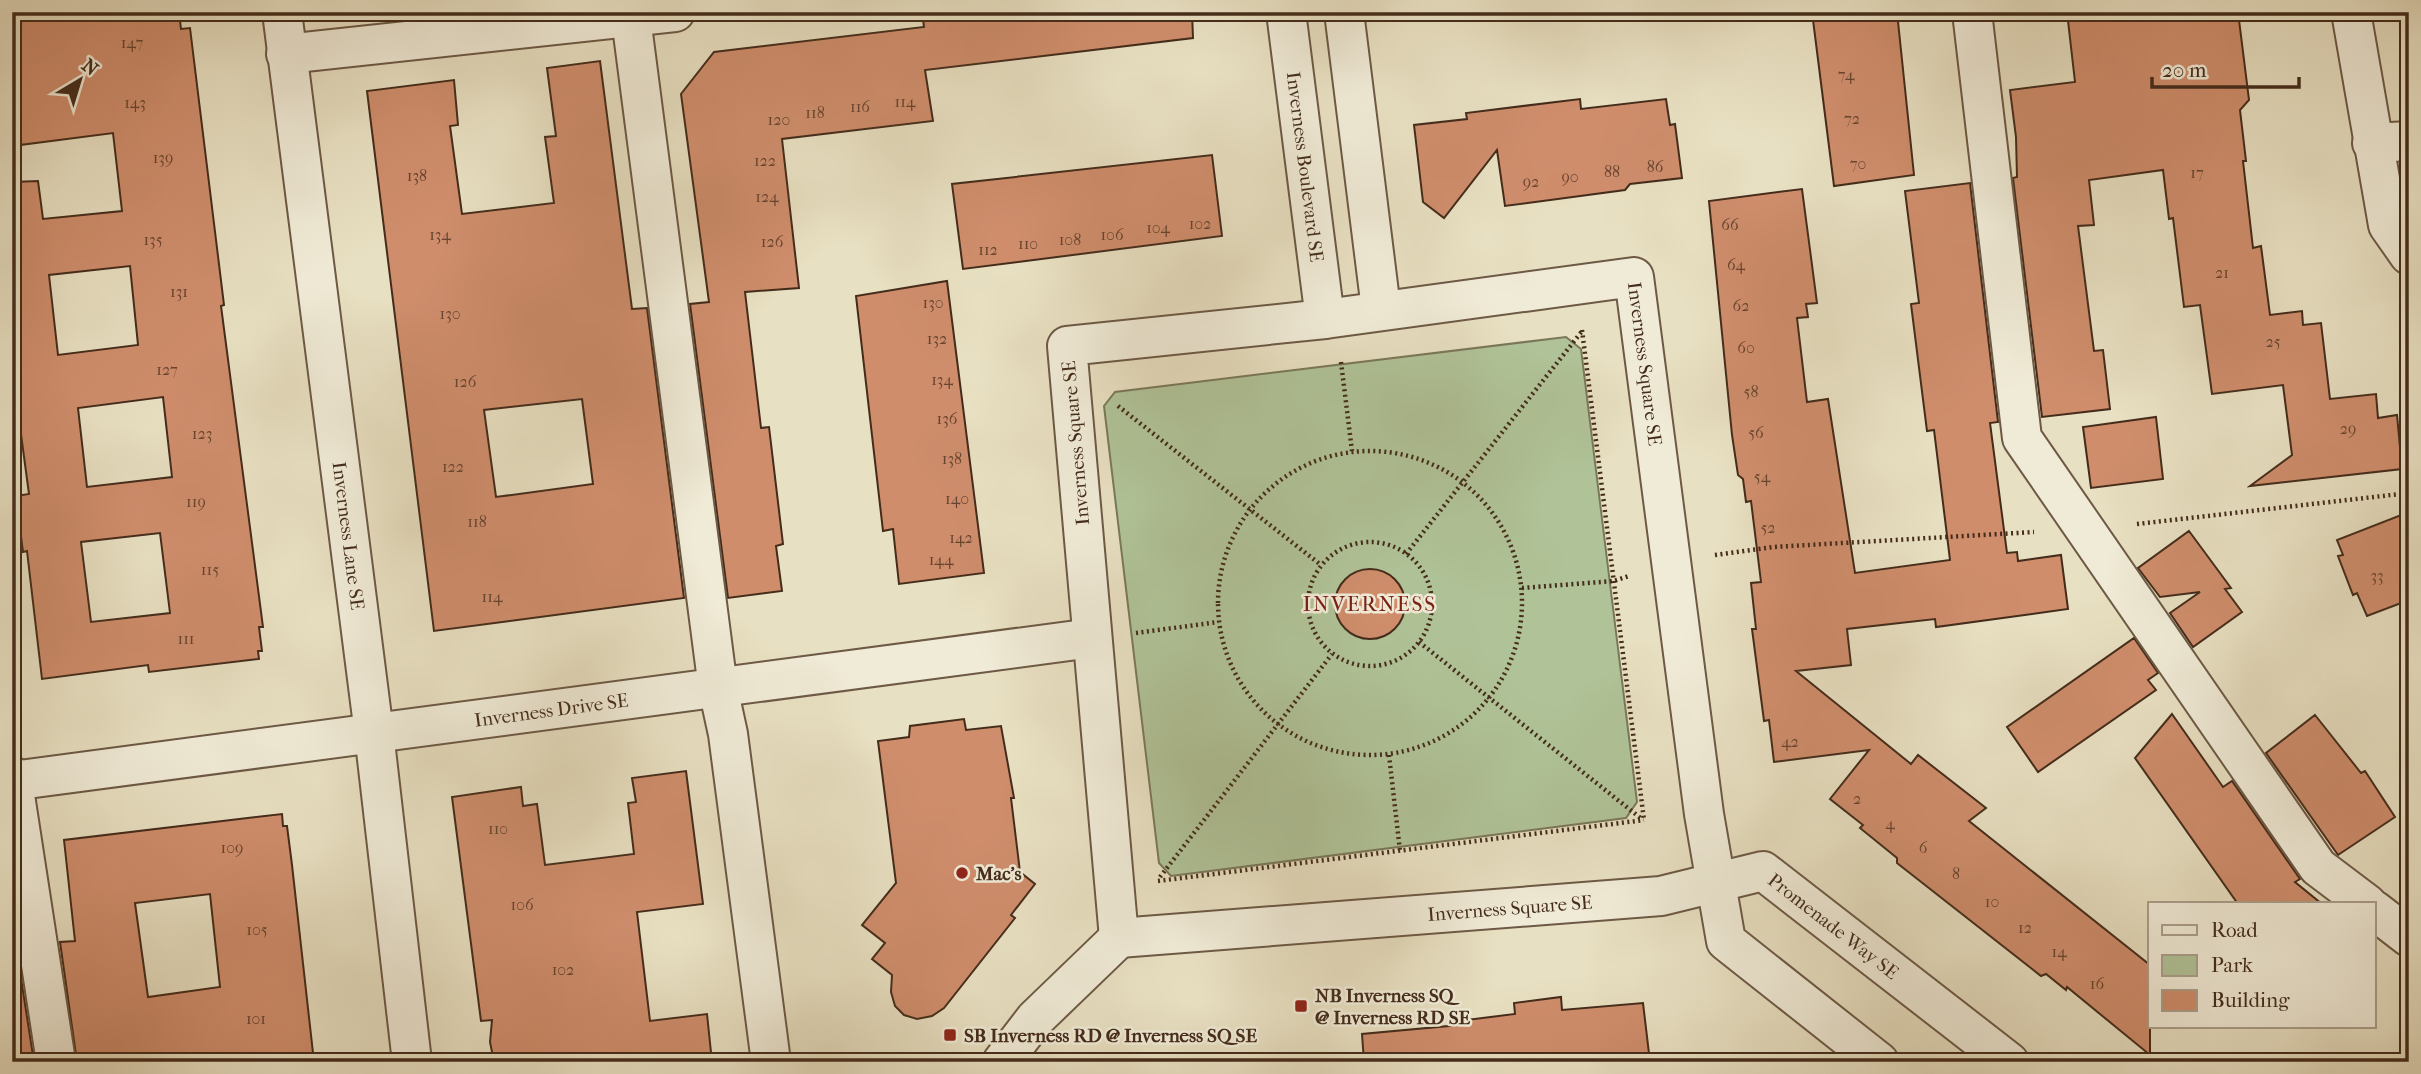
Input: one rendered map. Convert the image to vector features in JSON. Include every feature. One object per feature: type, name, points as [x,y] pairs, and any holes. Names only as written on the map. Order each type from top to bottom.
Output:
[{"type":"street","name":"Inverness Lane SE","points":[[282,12],[374,733],[412,1062]]},
{"type":"street","points":[[286,54],[675,12]]},
{"type":"street","name":"Inverness Boulevard SE","points":[[1286,12],[1325,319]]},
{"type":"street","points":[[1344,12],[1381,309]]},
{"type":"street","points":[[1972,12],[2022,438],[2318,867],[2364,902]]},
{"type":"street","points":[[2351,12],[2390,142],[2388,225],[2409,255]]},
{"type":"street","points":[[631,18],[718,688],[728,734],[771,1062]]},
{"type":"street","name":"Inverness Square SE","points":[[1634,277],[1704,814],[1717,885],[1661,896],[1119,938],[1067,346],[1325,319],[1381,309],[1634,277]]},
{"type":"street","name":"Inverness Drive SE","points":[[12,779],[1092,638]]},
{"type":"street","points":[[12,779],[57,1062]]},
{"type":"street","name":"Promenade Way SE","points":[[1717,885],[1763,872],[2009,1062]]},
{"type":"street","points":[[1717,885],[1726,942],[1878,1062]]},
{"type":"street","points":[[2376,912],[2409,937]]},
{"type":"street","points":[[1002,1062],[1035,1019],[1119,938]]},
{"type":"path","points":[[1569,331],[1583,330]]},
{"type":"path","points":[[1406,554],[1583,330]]},
{"type":"path","points":[[1583,330],[1644,820]]},
{"type":"path","points":[[1340,357],[1352,451]]},
{"type":"path","points":[[1108,398],[1321,565]]},
{"type":"path","points":[[1352,451],[1381,451],[1411,456],[1439,467],[1464,483],[1493,512],[1512,548],[1522,588],[1522,617],[1517,646],[1506,674],[1490,698],[1469,720],[1445,737],[1418,749],[1389,755],[1349,755],[1311,744],[1277,724],[1248,696],[1228,660],[1218,621],[1217,592],[1222,563],[1233,534],[1250,509],[1278,482],[1313,461],[1352,451]]},
{"type":"path","points":[[1522,588],[1614,581],[1670,561],[1773,547],[2084,530],[2409,493]]},
{"type":"path","points":[[1361,542],[1380,543],[1406,554],[1425,576],[1431,595],[1431,615],[1419,642],[1396,660],[1378,666],[1349,663],[1332,654],[1314,631],[1308,611],[1309,592],[1321,565],[1335,553],[1361,542]]},
{"type":"path","points":[[1132,633],[1218,621]]},
{"type":"path","points":[[1131,622],[1133,645]]},
{"type":"path","points":[[1419,642],[1644,820]]},
{"type":"path","points":[[1157,881],[1332,654]]},
{"type":"path","points":[[1389,755],[1400,851]]},
{"type":"path","points":[[1157,881],[1644,820]]},
{"type":"path","points":[[1155,868],[1157,881]]},
{"type":"green space","points":[[1566,337],[1581,349],[1637,802],[1626,818],[1171,876],[1159,863],[1104,406],[1115,392]]},
{"type":"building","points":[[87,12],[179,12],[181,29],[190,28],[224,305],[221,306],[263,627],[259,627],[262,651],[258,651],[259,659],[149,672],[148,665],[42,679],[27,551],[23,552],[16,496],[29,494],[18,412],[12,413],[12,182],[38,181],[43,219],[122,211],[113,133],[12,146],[12,21]],"holes":[[[130,266],[138,345],[58,355],[49,275]],[[163,397],[172,477],[87,487],[78,408]],[[160,533],[170,613],[91,622],[81,542]]]},
{"type":"building","points":[[922,12],[1192,12],[1193,38],[925,70],[933,121],[782,139],[799,288],[745,292],[761,428],[769,427],[783,544],[776,546],[782,591],[728,598],[690,304],[709,302],[681,94],[714,52],[924,27]]},
{"type":"building","points":[[1812,12],[1897,12],[1914,175],[1834,186]]},
{"type":"building","points":[[2067,12],[2238,12],[2249,100],[2240,110],[2246,161],[2243,161],[2253,248],[2261,246],[2270,315],[2302,311],[2303,325],[2321,323],[2330,399],[2376,394],[2378,418],[2397,415],[2402,469],[2250,486],[2292,455],[2283,385],[2212,394],[2200,305],[2184,307],[2173,218],[2169,219],[2163,170],[2089,180],[2094,225],[2078,226],[2094,351],[2103,350],[2110,409],[2042,417],[2013,178],[2017,177],[2016,137],[2010,90],[2075,82]]},
{"type":"building","points":[[600,61],[632,309],[647,308],[684,598],[434,631],[367,91],[454,80],[458,125],[450,126],[462,214],[554,203],[545,137],[556,136],[547,68]],"holes":[[[582,399],[593,484],[496,497],[484,410]]]},
{"type":"building","points":[[1580,99],[1581,109],[1666,99],[1670,125],[1675,124],[1682,178],[1630,184],[1625,190],[1505,206],[1497,150],[1444,218],[1423,202],[1414,125],[1467,119],[1466,113]]},
{"type":"building","points":[[1212,155],[1222,236],[963,269],[952,184]]},
{"type":"building","points":[[1970,183],[1998,422],[1990,423],[2007,553],[2017,552],[2018,561],[2061,555],[2068,609],[1936,627],[1935,619],[1847,629],[1851,665],[1796,671],[1911,764],[1918,755],[1986,808],[1969,821],[2148,963],[2150,1055],[2067,987],[2066,990],[2046,974],[2041,976],[1897,863],[1897,858],[1860,828],[1863,825],[1830,799],[1869,750],[1774,762],[1769,720],[1764,721],[1752,629],[1756,629],[1751,583],[1761,582],[1751,501],[1746,502],[1743,479],[1738,475],[1732,435],[1709,201],[1802,189],[1817,303],[1806,304],[1808,317],[1797,318],[1807,402],[1828,399],[1855,573],[1950,560],[1934,430],[1927,431],[1911,304],[1919,303],[1905,191]]},
{"type":"building","points":[[947,281],[984,573],[899,584],[893,529],[883,531],[856,296]]},
{"type":"building","points":[[2156,417],[2163,479],[2091,488],[2083,427]]},
{"type":"building","points":[[2409,512],[2409,600],[2367,616],[2357,593],[2353,595],[2338,556],[2343,555],[2337,540]]},
{"type":"building","points":[[2189,531],[2231,588],[2225,589],[2242,612],[2193,647],[2170,613],[2200,592],[2160,597],[2138,568]]},
{"type":"building","points":[[1370,569],[1395,579],[1405,604],[1395,629],[1370,639],[1345,629],[1335,604],[1345,579]]},
{"type":"building","points":[[2134,638],[2158,673],[2148,680],[2156,690],[2038,772],[2007,727]]},
{"type":"building","points":[[2172,714],[2223,787],[2232,781],[2300,879],[2295,882],[2320,902],[2237,902],[2135,758]]},
{"type":"building","points":[[2315,715],[2361,773],[2365,771],[2395,817],[2338,855],[2266,753]]},
{"type":"building","name":"Mac's","points":[[964,719],[966,730],[1001,726],[1014,798],[1011,798],[1020,872],[1035,884],[1011,915],[1015,918],[944,1008],[932,1016],[917,1019],[904,1015],[895,1006],[891,992],[892,975],[872,959],[885,943],[862,925],[896,883],[878,741],[909,737],[910,726]]},
{"type":"building","points":[[686,771],[703,904],[637,912],[650,1021],[707,1014],[712,1062],[494,1062],[490,1042],[492,1020],[481,1021],[452,797],[521,787],[523,806],[537,804],[545,865],[634,854],[628,803],[636,802],[632,778]]},
{"type":"building","points":[[282,814],[283,826],[287,826],[314,1062],[77,1062],[60,942],[75,941],[64,840]],"holes":[[[210,894],[220,987],[148,997],[135,903]]]},
{"type":"building","points":[[16,946],[34,1062],[12,1062],[12,947]]},
{"type":"building","points":[[1561,997],[1562,1010],[1643,1003],[1650,1062],[1364,1062],[1362,1034],[1459,1025],[1458,1021],[1515,1014],[1514,1003]]},
{"type":"place","name":"Mac's","points":[[962,873]]},
{"type":"place","name":"NB Inverness SQ @ Inverness RD SE","points":[[1301,1006]]},
{"type":"place","name":"SB Inverness RD @ Inverness SQ SE","points":[[950,1035]]},
{"type":"district","name":"INVERNESS","points":[[1370,604]]}]
